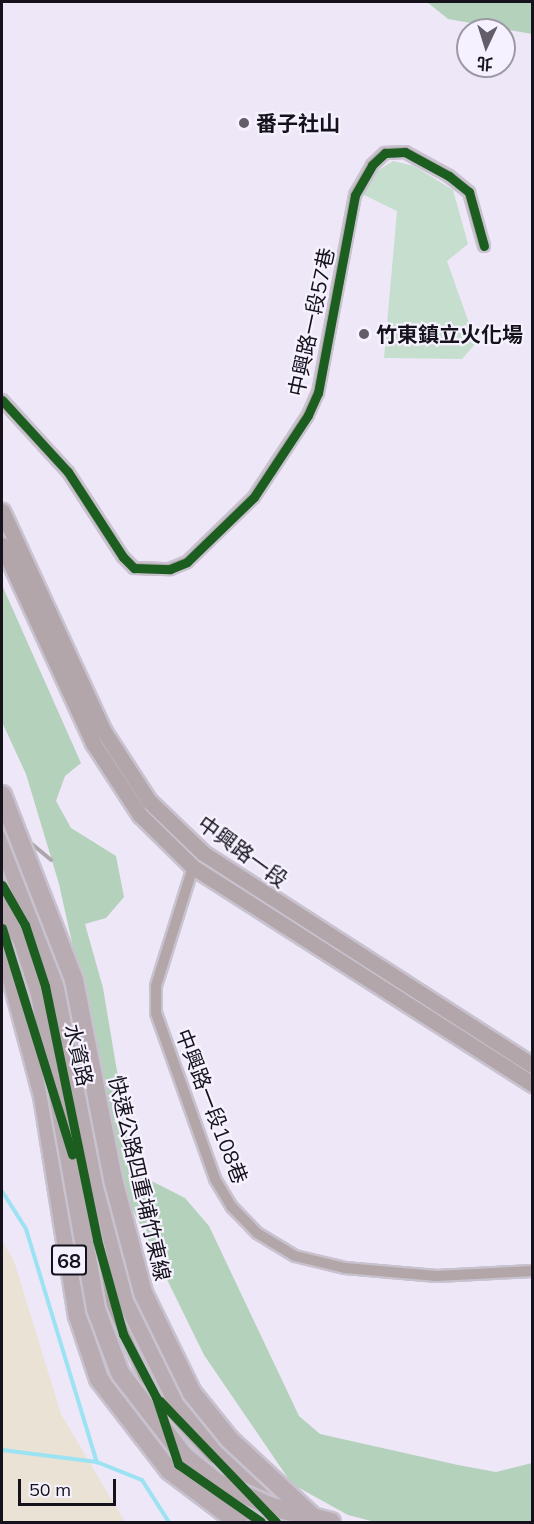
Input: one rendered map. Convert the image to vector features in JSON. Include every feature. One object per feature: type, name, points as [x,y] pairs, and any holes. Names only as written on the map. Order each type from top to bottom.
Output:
[{"type":"highway","name":"快速公路四重埔竹東線","points":[[2,795],[74,980],[114,1183],[142,1293],[192,1393],[229,1439],[318,1522]]},
{"type":"highway","name":"快速公路四重埔竹東線","points":[[2,841],[55,982],[126,1300],[179,1406],[217,1452],[291,1522]]},
{"type":"highway","name":"68","points":[[2,905],[22,939],[40,994],[96,1309],[120,1373],[184,1456],[216,1482],[272,1507],[331,1522]]},
{"type":"highway","name":"68","points":[[2,942],[43,1096],[78,1316],[99,1379],[169,1470],[238,1522]]},
{"type":"main road","name":"中興路一段","points":[[2,511],[103,729],[149,801],[203,853],[532,1065]]},
{"type":"main road","name":"中興路一段","points":[[2,545],[116,783],[193,867],[532,1084]]},
{"type":"street","name":"中興路一段57巷","points":[[2,400],[68,472],[123,557],[134,568],[170,569],[187,562],[254,497],[308,415],[318,393],[355,195],[372,165],[385,153],[405,152],[449,176],[469,192],[484,246]]},
{"type":"street","name":"中興路一段108巷","points":[[193,867],[156,986],[156,1013],[215,1179],[257,1233],[295,1256],[345,1268],[437,1276],[532,1271]]},
{"type":"street","name":"水資路","points":[[2,885],[25,926],[45,986],[97,1240]]},
{"type":"street","name":"水資路","points":[[2,928],[97,1240],[119,1324],[156,1396],[178,1464],[261,1522]]},
{"type":"street","name":"水資路","points":[[156,1396],[276,1522]]},
{"type":"green space","points":[[427,2],[532,2],[532,34],[516,31],[516,18],[448,19]]},
{"type":"green space","points":[[393,161],[414,166],[453,190],[468,244],[447,261],[476,343],[462,359],[384,358],[397,211],[362,194],[374,173]]},
{"type":"green space","points":[[2,585],[81,763],[65,776],[56,801],[71,828],[116,856],[124,897],[106,918],[85,924],[103,988],[134,1172],[185,1198],[209,1226],[299,1416],[320,1434],[458,1465],[496,1472],[532,1463],[532,1522],[375,1522],[348,1515],[292,1484],[204,1355],[130,1204],[59,884],[26,774],[2,722]]},
{"type":"sand","points":[[2,1240],[14,1261],[61,1414],[125,1522],[2,1522]]},
{"type":"waterway","points":[[2,1191],[26,1229],[97,1462]]},
{"type":"waterway","points":[[2,1450],[97,1462],[142,1480],[169,1522]]},
{"type":"railway","points":[[2,819],[51,860]]},
{"type":"cycle path","points":[[2,400],[68,472],[123,557],[134,568],[170,569],[187,562],[254,497],[308,415],[318,393],[355,195],[372,165],[385,153],[405,152],[449,176],[469,192],[484,246]]},
{"type":"cycle path","points":[[2,885],[25,925],[45,986],[97,1240],[123,1334],[156,1397],[178,1464],[261,1522]]},
{"type":"cycle path","points":[[2,928],[72,1154]]},
{"type":"cycle path","points":[[160,1401],[276,1522]]},
{"type":"place","name":"番子社山","points":[[244,123]]},
{"type":"place","name":"竹東鎮立火化場","points":[[364,334]]}]
